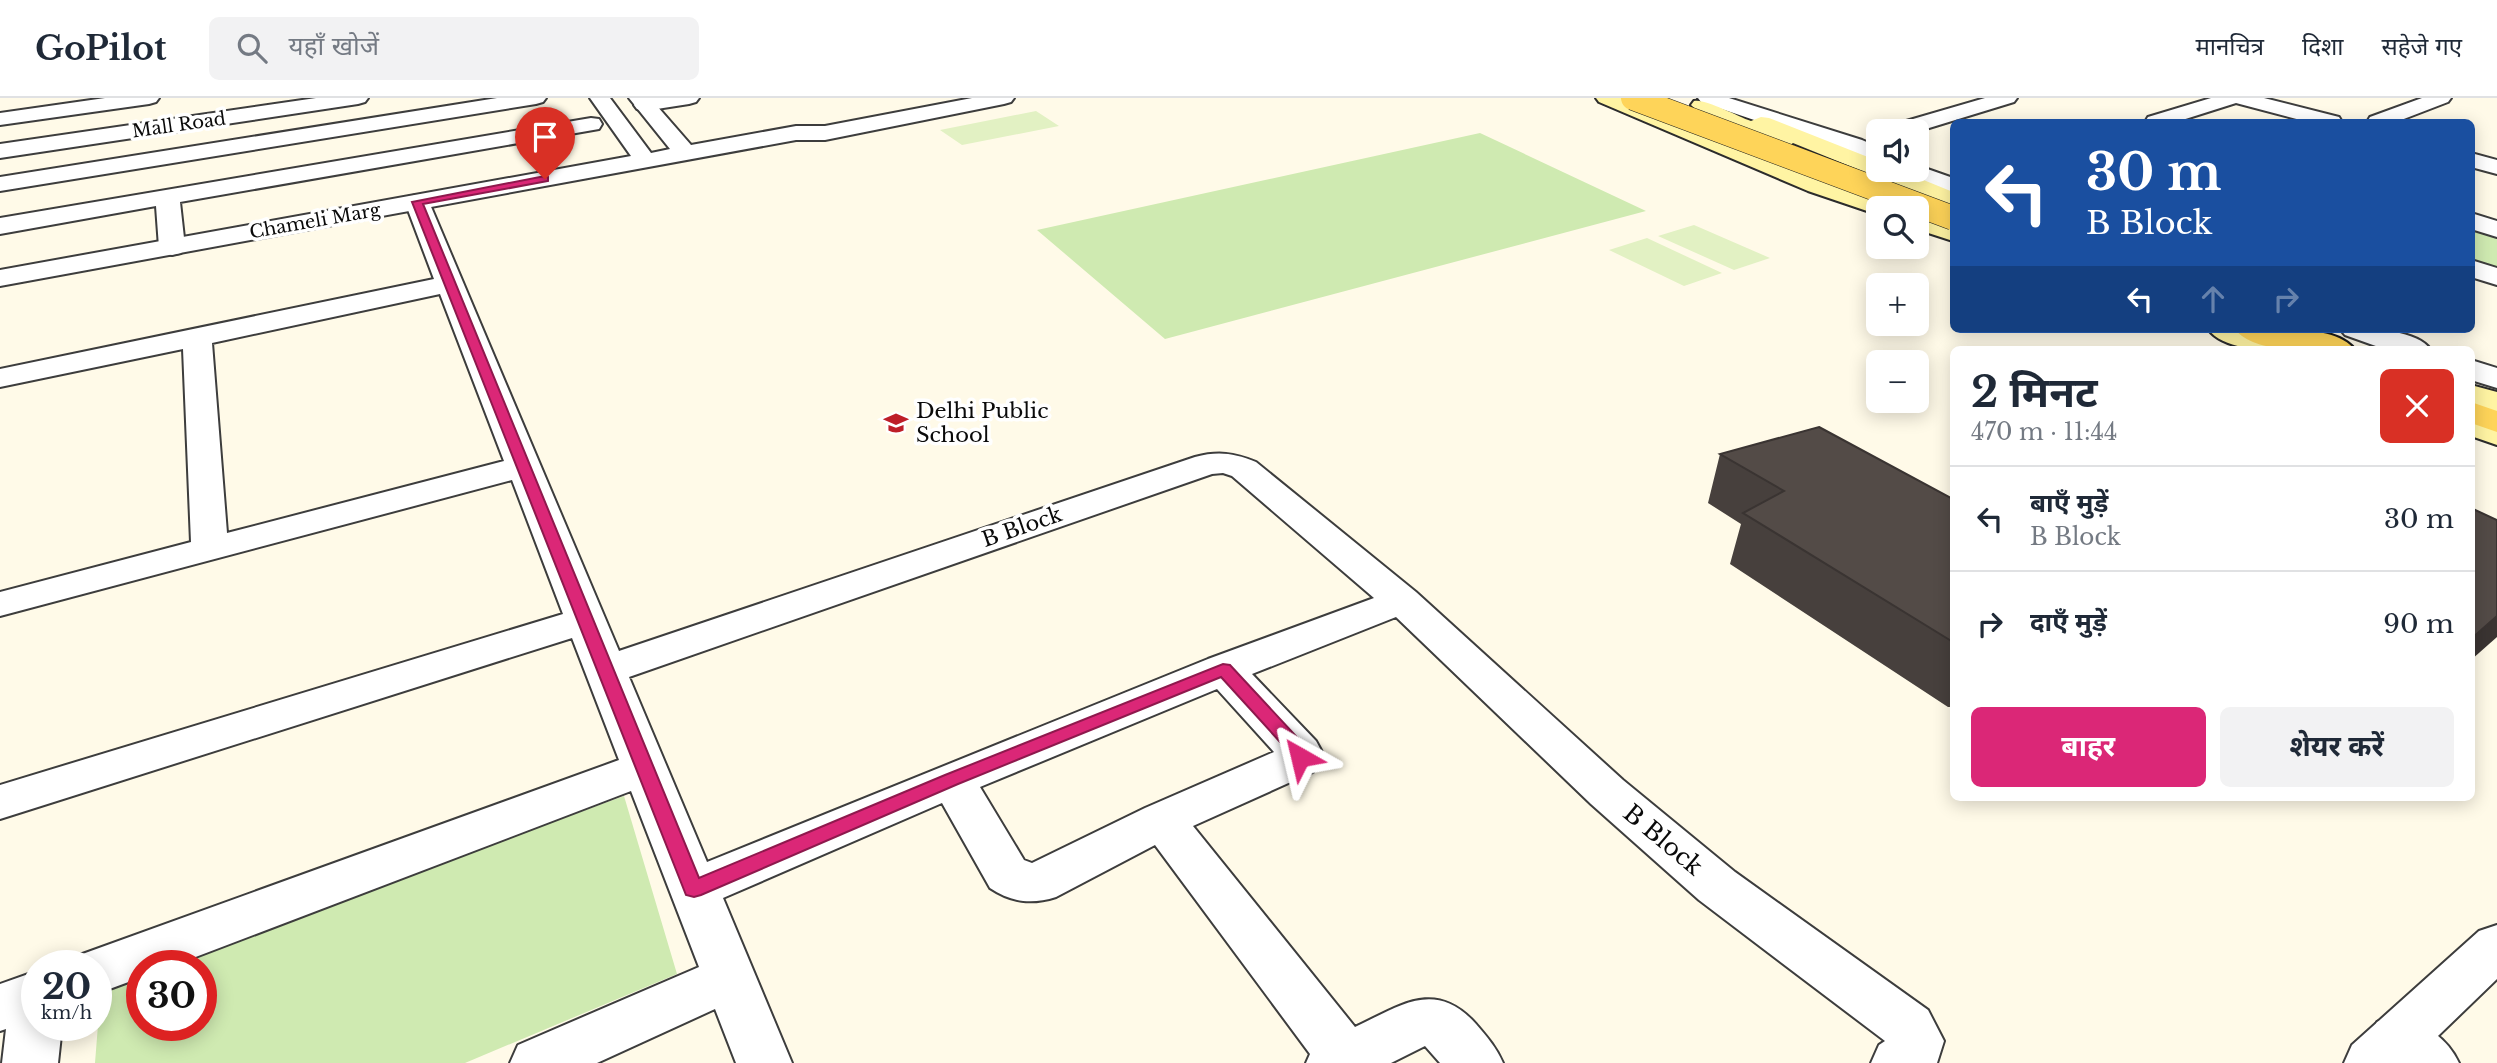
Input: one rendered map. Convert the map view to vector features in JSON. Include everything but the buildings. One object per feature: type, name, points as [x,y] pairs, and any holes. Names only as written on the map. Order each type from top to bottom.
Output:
[{"type":"main road","points":[[1606,98],[1631,103],[1950,223]]},
{"type":"main road","points":[[1658,98],[1950,223]]},
{"type":"main road","points":[[1675,98],[1705,102],[1866,164]]},
{"type":"main road","points":[[1631,103],[1743,147],[1777,147],[1784,141],[1712,114],[1705,102]]},
{"type":"main road","points":[[1631,103],[1742,156],[1866,202]]},
{"type":"main road","points":[[1909,182],[1950,200]]},
{"type":"main road","points":[[1929,221],[1950,223]]},
{"type":"main road","points":[[2233,333],[2267,346]]},
{"type":"main road","points":[[2260,333],[2294,346]]},
{"type":"main road","points":[[2294,333],[2329,346]]},
{"type":"main road","points":[[2305,333],[2340,346]]},
{"type":"main road","points":[[2475,398],[2497,406]]},
{"type":"main road","points":[[2475,414],[2497,422]]},
{"type":"main road","points":[[2475,427],[2497,435]]},
{"type":"street","points":[[0,119],[43,106],[149,98]]},
{"type":"street","name":"Mall Road","points":[[0,151],[358,98]]},
{"type":"street","points":[[0,184],[536,98]]},
{"type":"street","points":[[600,98],[646,161]]},
{"type":"street","points":[[641,102],[688,98]]},
{"type":"street","name":"Chameli Marg","points":[[0,278],[646,161],[965,98]]},
{"type":"street","name":"Chameli Marg","points":[[796,133],[825,133],[1004,98]]},
{"type":"street","points":[[1931,98],[1998,119]]},
{"type":"street","points":[[1929,121],[2007,98]]},
{"type":"street","points":[[2166,119],[2232,98]]},
{"type":"street","points":[[2240,98],[2320,119]]},
{"type":"street","points":[[2386,119],[2441,98]]},
{"type":"street","points":[[641,102],[685,153]]},
{"type":"street","points":[[1705,102],[1866,150]]},
{"type":"street","points":[[36,146],[43,106]]},
{"type":"street","points":[[0,226],[591,124]]},
{"type":"street","points":[[1854,145],[1866,141]]},
{"type":"street","points":[[2475,161],[2497,167]]},
{"type":"street","points":[[97,169],[102,208]]},
{"type":"street","points":[[1929,177],[1950,185]]},
{"type":"street","points":[[167,197],[172,247]]},
{"type":"street","points":[[417,202],[764,1063]]},
{"type":"street","points":[[2475,222],[2497,229]]},
{"type":"street","points":[[2475,269],[2497,276]]},
{"type":"street","points":[[0,378],[451,284]]},
{"type":"street","points":[[2367,333],[2404,346]]},
{"type":"street","points":[[197,337],[210,549]]},
{"type":"street","points":[[2475,371],[2497,379]]},
{"type":"street","name":"B Block","points":[[606,670],[1207,464],[1227,462],[1244,468],[1402,601],[1607,792],[1717,886],[1908,1027],[1916,1041],[1913,1054],[1899,1063]]},
{"type":"street","points":[[0,604],[524,466]]},
{"type":"street","points":[[694,889],[952,779],[1223,669],[1402,601]]},
{"type":"street","points":[[0,802],[586,620]]},
{"type":"street","points":[[952,779],[1007,874],[1019,882],[1038,883],[1162,820],[1297,761],[1300,752],[1223,669]]},
{"type":"street","points":[[112,966],[645,768]]},
{"type":"street","points":[[1162,820],[1340,1060],[1417,1024],[1434,1021],[1449,1033],[1475,1063]]},
{"type":"street","points":[[2400,1055],[2497,946]]},
{"type":"street","points":[[538,1063],[730,978]]},
{"type":"street","points":[[0,1008],[21,1000]]},
{"type":"street","points":[[30,1063],[33,1041]]},
{"type":"green space","points":[[1036,111],[1059,126],[962,145],[940,130]]},
{"type":"green space","points":[[1480,133],[1646,211],[1165,339],[1037,230]]},
{"type":"green space","points":[[1694,225],[1770,258],[1734,270],[1658,236]]},
{"type":"green space","points":[[2475,227],[2497,234],[2497,272],[2475,264]]},
{"type":"green space","points":[[1647,238],[1722,273],[1684,286],[1609,250]]},
{"type":"green space","points":[[624,796],[677,974],[465,1063],[95,1063],[97,1041],[112,1041],[112,983],[126,978],[126,1041],[217,1041],[217,950],[202,950]]},
{"type":"place","name":"Delhi Public School","points":[[896,423]]},
{"type":"route","points":[[545,179],[417,202],[694,889],[952,779],[1223,669],[1300,752],[1300,757]]}]
